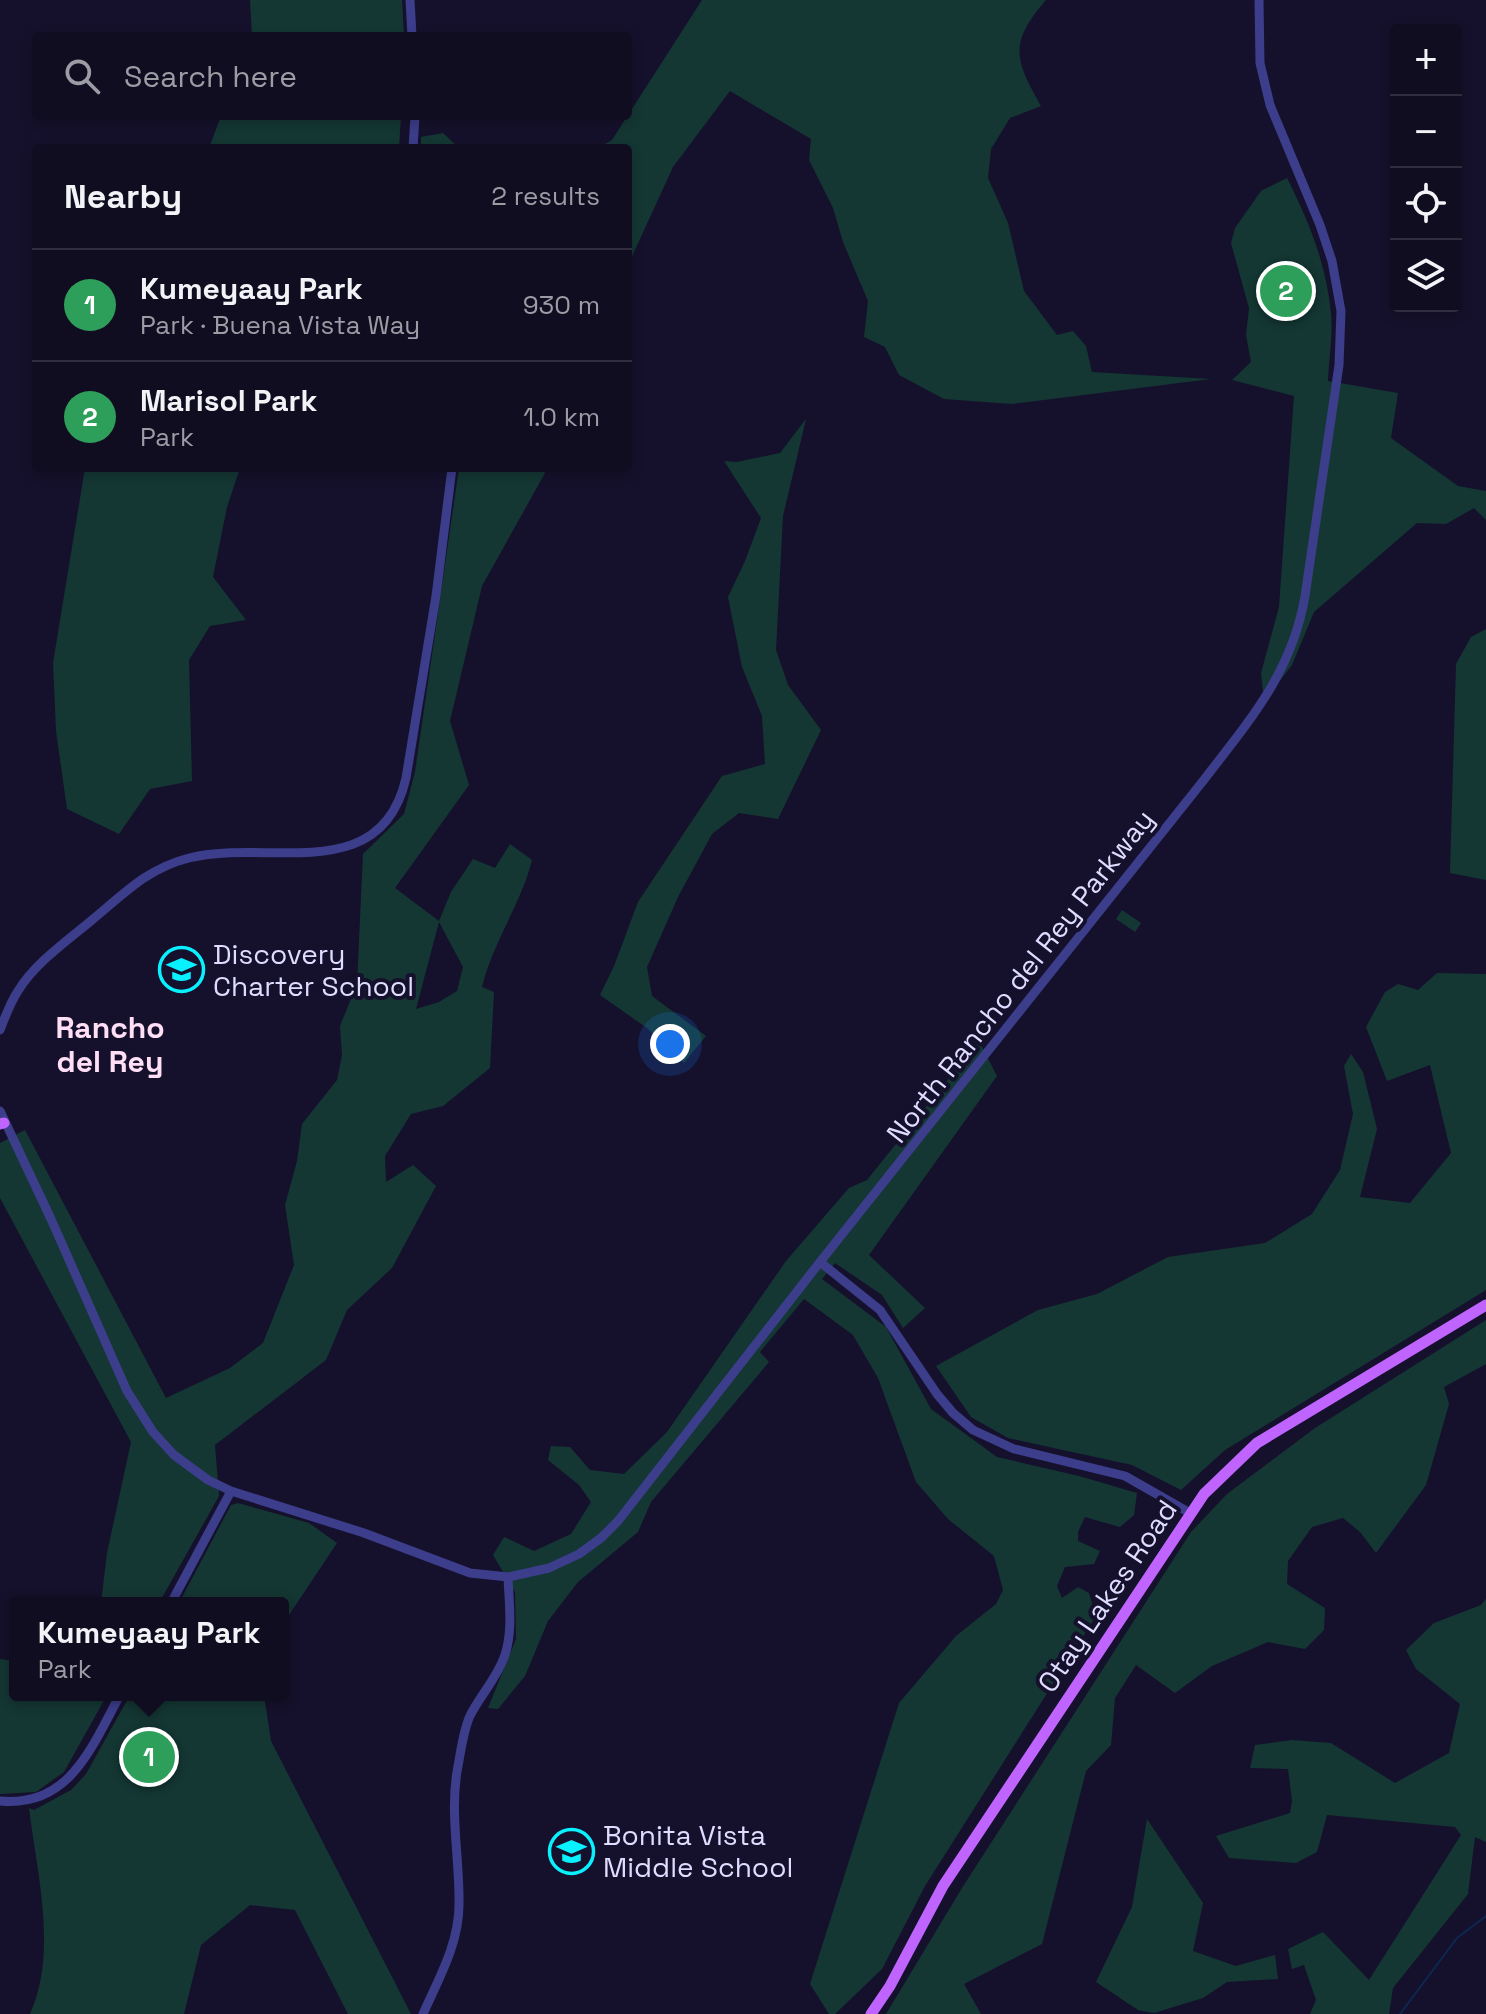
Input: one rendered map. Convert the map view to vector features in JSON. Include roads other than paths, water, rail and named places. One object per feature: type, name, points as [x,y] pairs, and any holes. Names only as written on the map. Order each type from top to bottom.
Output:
[{"type":"main road","name":"Otay Lakes Road","points":[[871,2014],[890,1986],[943,1886],[1190,1513],[1257,1443],[1486,1305]]},
{"type":"street","points":[[410,0],[412,32]]},
{"type":"street","name":"North Rancho del Rey Parkway","points":[[1,1119],[51,1219],[127,1391],[143,1418],[174,1455],[208,1480],[231,1491],[366,1534],[470,1573],[508,1577],[549,1568],[579,1554],[601,1538],[1203,781],[1264,701],[1292,648],[1305,596],[1334,404],[1341,311],[1332,261],[1320,225],[1270,105],[1260,63],[1259,0]]},
{"type":"street","points":[[413,144],[415,120]]},
{"type":"street","points":[[0,1030],[19,989],[36,968],[124,893],[163,867],[206,854],[331,851],[364,840],[388,818],[398,804],[406,778],[436,596],[452,472]]},
{"type":"street","points":[[820,1262],[880,1310],[937,1394],[973,1430],[1014,1449],[1125,1476],[1190,1513]]},
{"type":"street","points":[[174,1597],[231,1491]]},
{"type":"street","points":[[423,2014],[457,1928],[459,1905],[454,1809],[457,1771],[469,1718],[496,1676],[507,1646],[510,1622],[508,1577]]},
{"type":"street","points":[[0,1801],[28,1800],[44,1795],[69,1780],[90,1750],[117,1701]]},
{"type":"waterway","points":[[1400,2014],[1457,1938],[1486,1916]]},
{"type":"place","name":"Marisol Park","points":[[1286,291]]},
{"type":"place","name":"Discovery Charter School","points":[[182,970]]},
{"type":"place","name":"Kumeyaay Park","points":[[149,1757]]},
{"type":"place","name":"Bonita Vista Middle School","points":[[572,1851]]},
{"type":"district","name":"Rancho del Rey","points":[[110,1044]]}]
